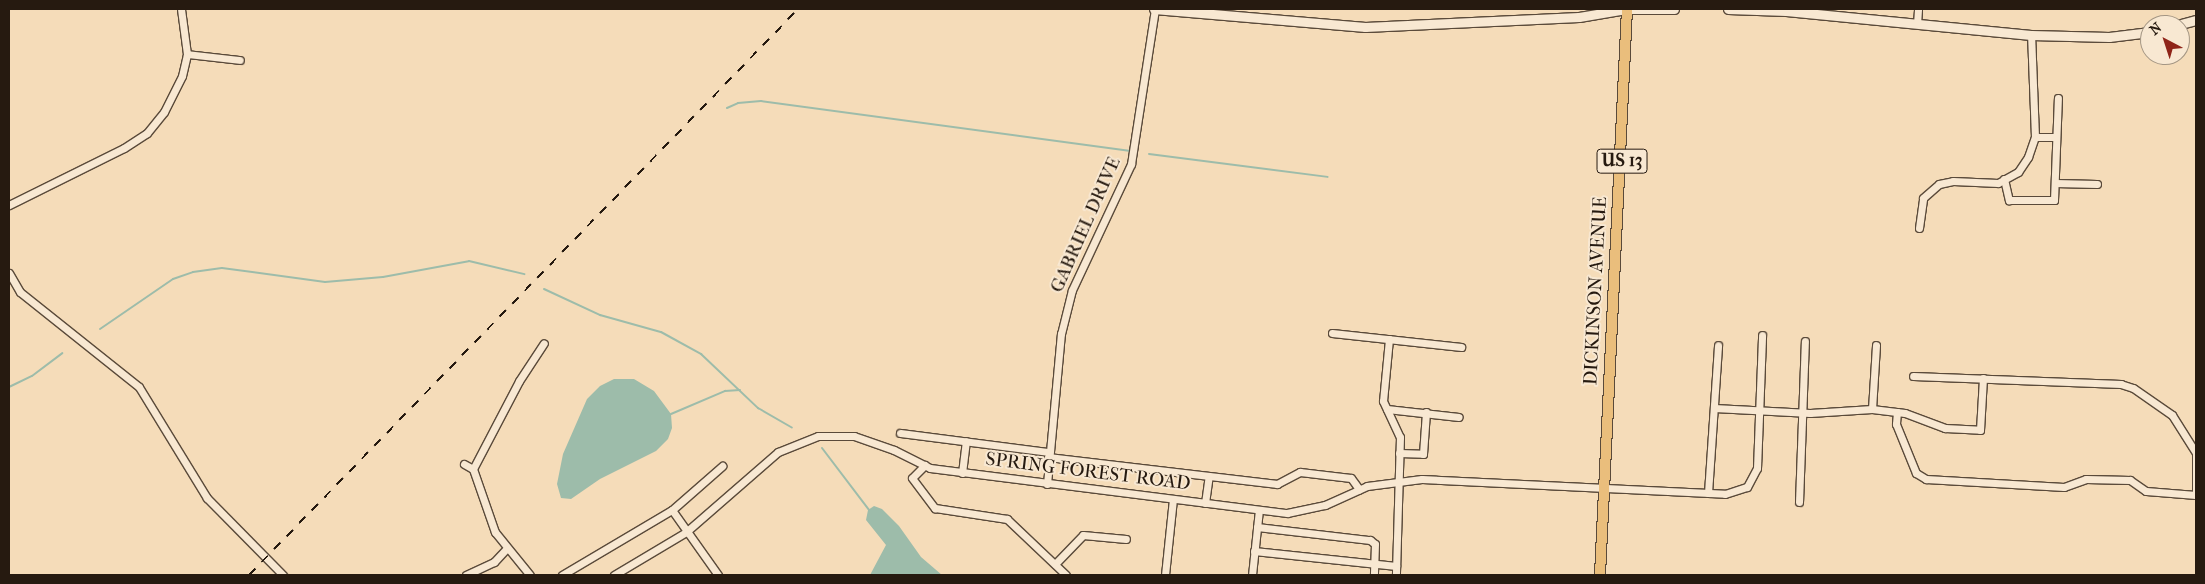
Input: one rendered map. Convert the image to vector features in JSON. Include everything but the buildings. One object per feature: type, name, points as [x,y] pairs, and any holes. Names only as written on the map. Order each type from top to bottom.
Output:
[{"type":"main road","points":[[1155,9],[1365,27],[1579,17],[1627,9],[1674,9]]},
{"type":"main road","name":"DICKINSON AVENUE","points":[[1600,575],[1627,9]]},
{"type":"main road","points":[[1728,9],[1786,10],[2031,35],[2109,37],[2140,33]]},
{"type":"street","points":[[9,205],[124,148],[147,133],[175,94],[187,54],[181,9]]},
{"type":"street","name":"GABRIEL DRIVE","points":[[1047,484],[1048,455],[1061,334],[1072,290],[1131,164],[1155,9]]},
{"type":"street","points":[[1917,24],[1918,9]]},
{"type":"street","points":[[1919,228],[1924,198],[1939,184],[1953,181],[1998,183],[2018,172],[2028,157],[2035,138],[2031,35]]},
{"type":"street","points":[[187,54],[240,60]]},
{"type":"street","points":[[2004,179],[2009,200],[2054,200],[2058,98]]},
{"type":"street","points":[[2035,138],[2056,137]]},
{"type":"street","points":[[2055,183],[2097,184]]},
{"type":"street","points":[[9,273],[20,292],[139,387],[207,498],[283,575]]},
{"type":"street","points":[[1332,333],[1461,346]]},
{"type":"street","points":[[1759,411],[1762,335]]},
{"type":"street","points":[[1388,339],[1382,389],[1387,409],[1400,437],[1396,575]]},
{"type":"street","points":[[1799,502],[1805,341]]},
{"type":"street","points":[[473,469],[519,381],[544,343]]},
{"type":"street","points":[[1708,493],[1718,345]]},
{"type":"street","points":[[1872,410],[1876,345]]},
{"type":"street","points":[[1897,412],[1896,424],[1916,473],[1926,479],[2064,487],[2086,479],[2130,480],[2146,491],[2196,495],[2196,453],[2172,415],[2133,388],[2121,384],[1913,376]]},
{"type":"street","points":[[1714,408],[1801,412],[1872,410],[1897,412],[1945,428],[1980,430],[1983,378]]},
{"type":"street","points":[[1387,409],[1459,416]]},
{"type":"street","name":"SPRING FOREST ROAD","points":[[614,575],[686,532],[778,452],[818,436],[854,436],[894,450],[926,465],[962,473],[1287,513],[1325,505],[1359,489],[1398,481],[1422,479],[1604,490],[1725,494],[1747,487],[1757,468],[1759,411]]},
{"type":"street","points":[[1399,453],[1423,454],[1426,412]]},
{"type":"street","points":[[900,433],[966,441],[1048,455],[1276,484],[1300,472],[1351,478],[1359,489]]},
{"type":"street","points":[[962,473],[966,441]]},
{"type":"street","points":[[464,464],[473,469],[495,532],[530,575]]},
{"type":"street","points":[[926,465],[912,478],[935,508],[1007,519],[1066,575]]},
{"type":"street","points":[[562,575],[672,510],[722,466]]},
{"type":"street","points":[[1205,503],[1209,476]]},
{"type":"street","points":[[1164,575],[1173,499]]},
{"type":"street","points":[[672,510],[718,575]]},
{"type":"street","points":[[1252,575],[1259,510]]},
{"type":"street","points":[[1257,527],[1370,540],[1375,544],[1374,575]]},
{"type":"street","points":[[1055,564],[1083,534],[1126,539]]},
{"type":"street","points":[[466,575],[494,562],[507,548]]},
{"type":"street","points":[[1254,551],[1396,566]]},
{"type":"shaded area","points":[[614,379],[634,379],[654,391],[671,414],[672,428],[668,439],[656,451],[600,479],[571,499],[561,498],[557,484],[563,454],[587,399],[600,386]]},
{"type":"shaded area","points":[[874,506],[882,509],[899,526],[921,557],[942,575],[870,575],[886,545],[866,520],[868,510]]},
{"type":"waterway","points":[[727,108],[738,103],[761,101],[1131,151]]},
{"type":"waterway","points":[[1149,154],[1328,177]]},
{"type":"waterway","points":[[100,329],[173,279],[193,272],[222,268],[325,282],[383,277],[469,261],[524,274]]},
{"type":"waterway","points":[[544,289],[600,315],[661,332],[701,354],[758,408],[792,428]]},
{"type":"waterway","points":[[9,387],[32,376],[62,353]]},
{"type":"waterway","points":[[671,414],[725,391],[740,390]]},
{"type":"waterway","points":[[822,448],[869,510]]},
{"type":"railway","points":[[249,575],[798,9]]}]
